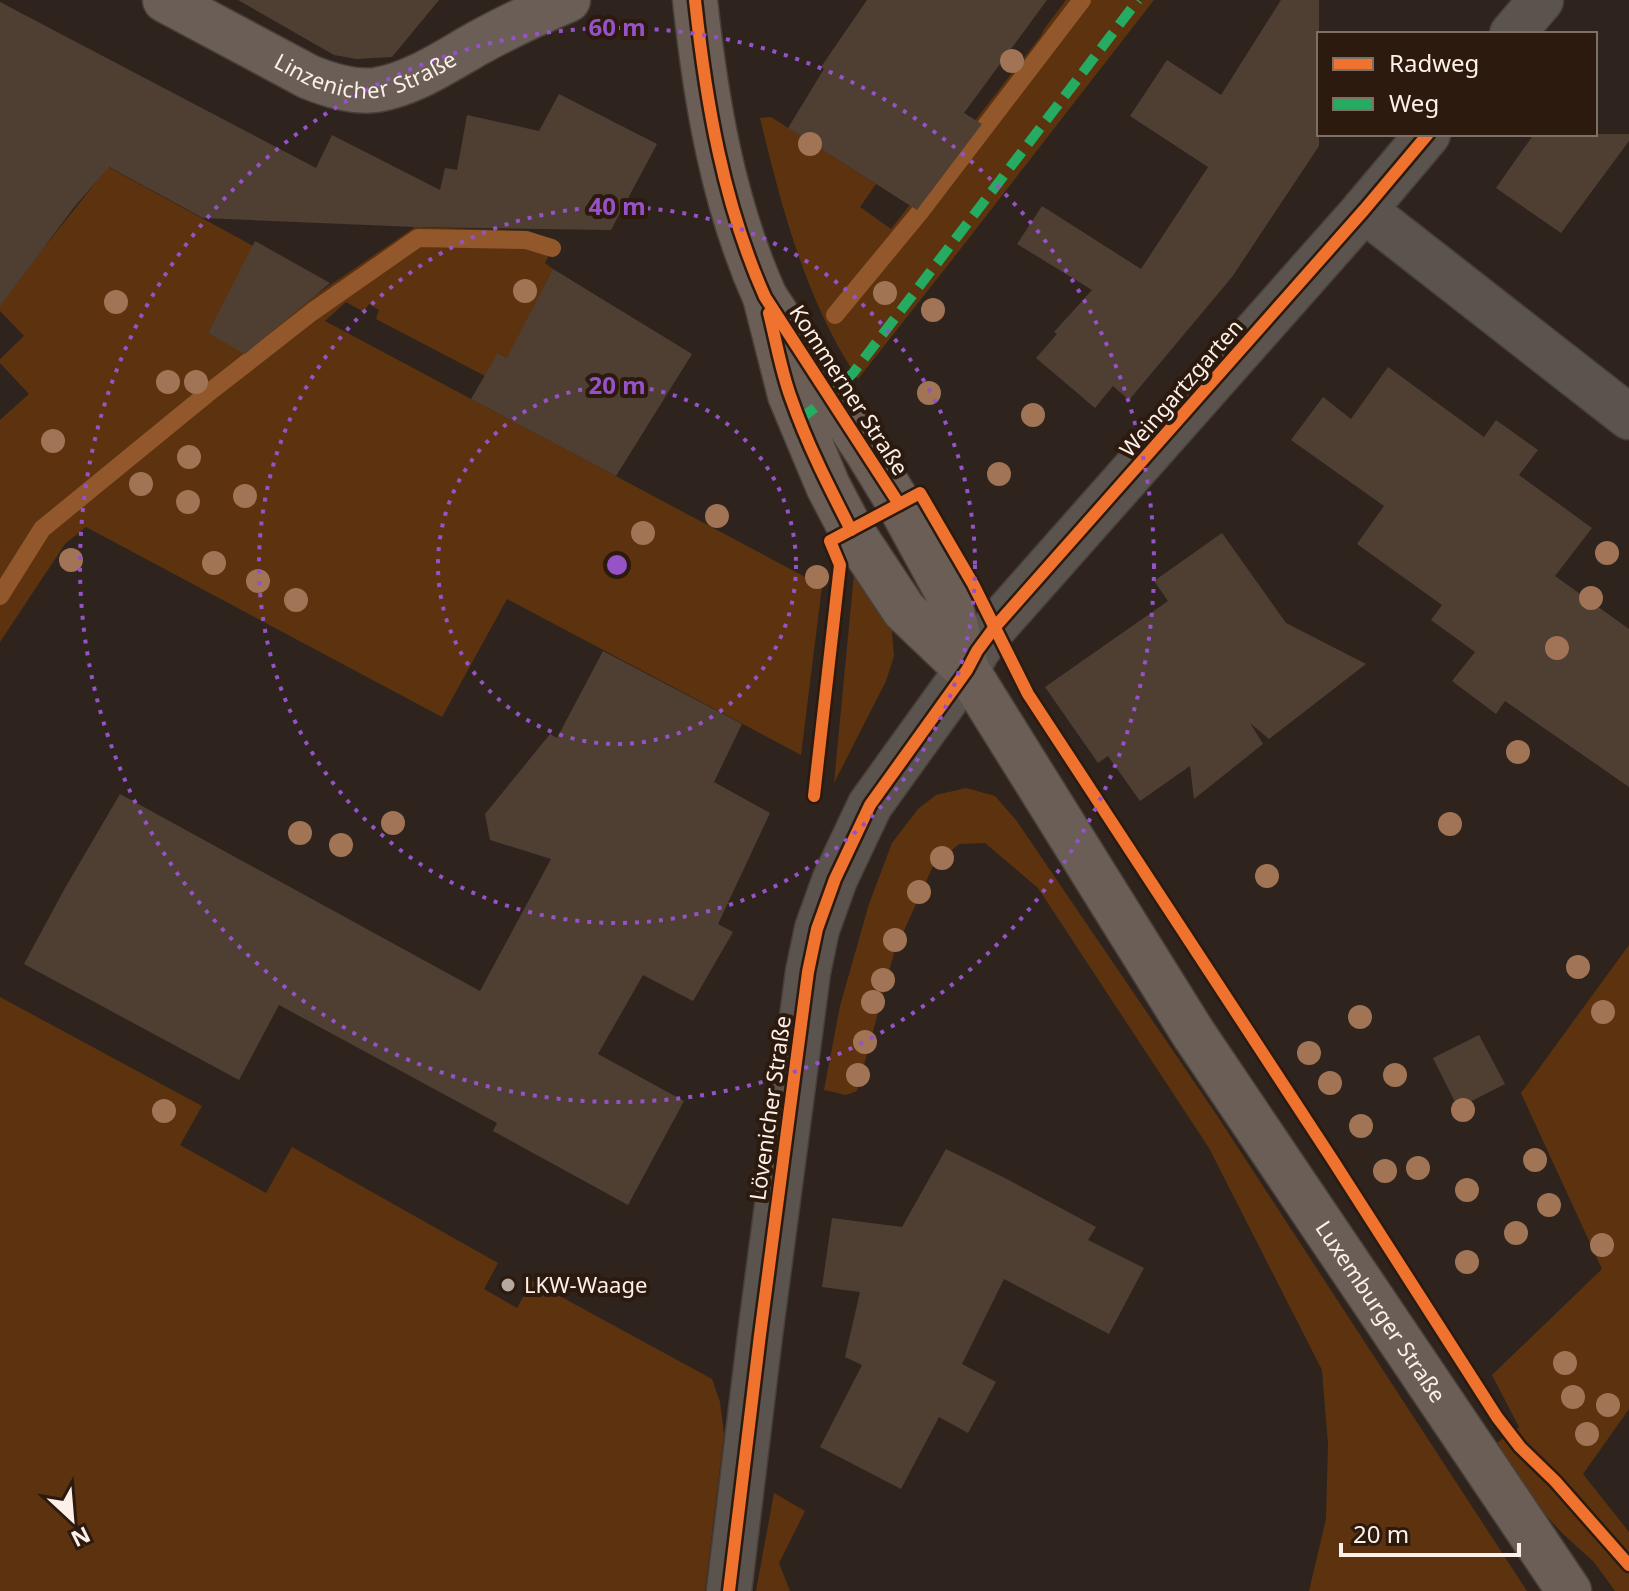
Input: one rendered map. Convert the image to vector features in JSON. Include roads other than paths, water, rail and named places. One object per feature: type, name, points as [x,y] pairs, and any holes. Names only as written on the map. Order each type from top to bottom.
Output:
[{"type":"main road","name":"Linzenicher Straße","points":[[165,0],[309,77],[330,85],[375,90],[433,69],[494,35],[568,0]]},
{"type":"main road","name":"Kommerner Straße","points":[[695,0],[705,88],[723,175],[765,297],[868,453],[947,592],[967,670],[1193,1033]]},
{"type":"main road","name":"Luxemburger Straße","points":[[1193,1033],[1569,1591]]},
{"type":"street","points":[[1514,32],[1541,0]]},
{"type":"street","name":"Weingartzgarten","points":[[967,670],[994,628],[1426,136]]},
{"type":"street","points":[[1364,210],[1629,417]]},
{"type":"street","name":"Lövenicher Straße","points":[[729,1591],[806,988],[817,929],[835,879],[870,805],[967,670]]},
{"type":"waterway","points":[[835,315],[920,212],[1082,0]]},
{"type":"waterway","points":[[0,596],[42,529],[312,312],[418,238],[526,240],[552,248]]},
{"type":"place","name":"LKW-Waage","points":[[508,1285]]}]
